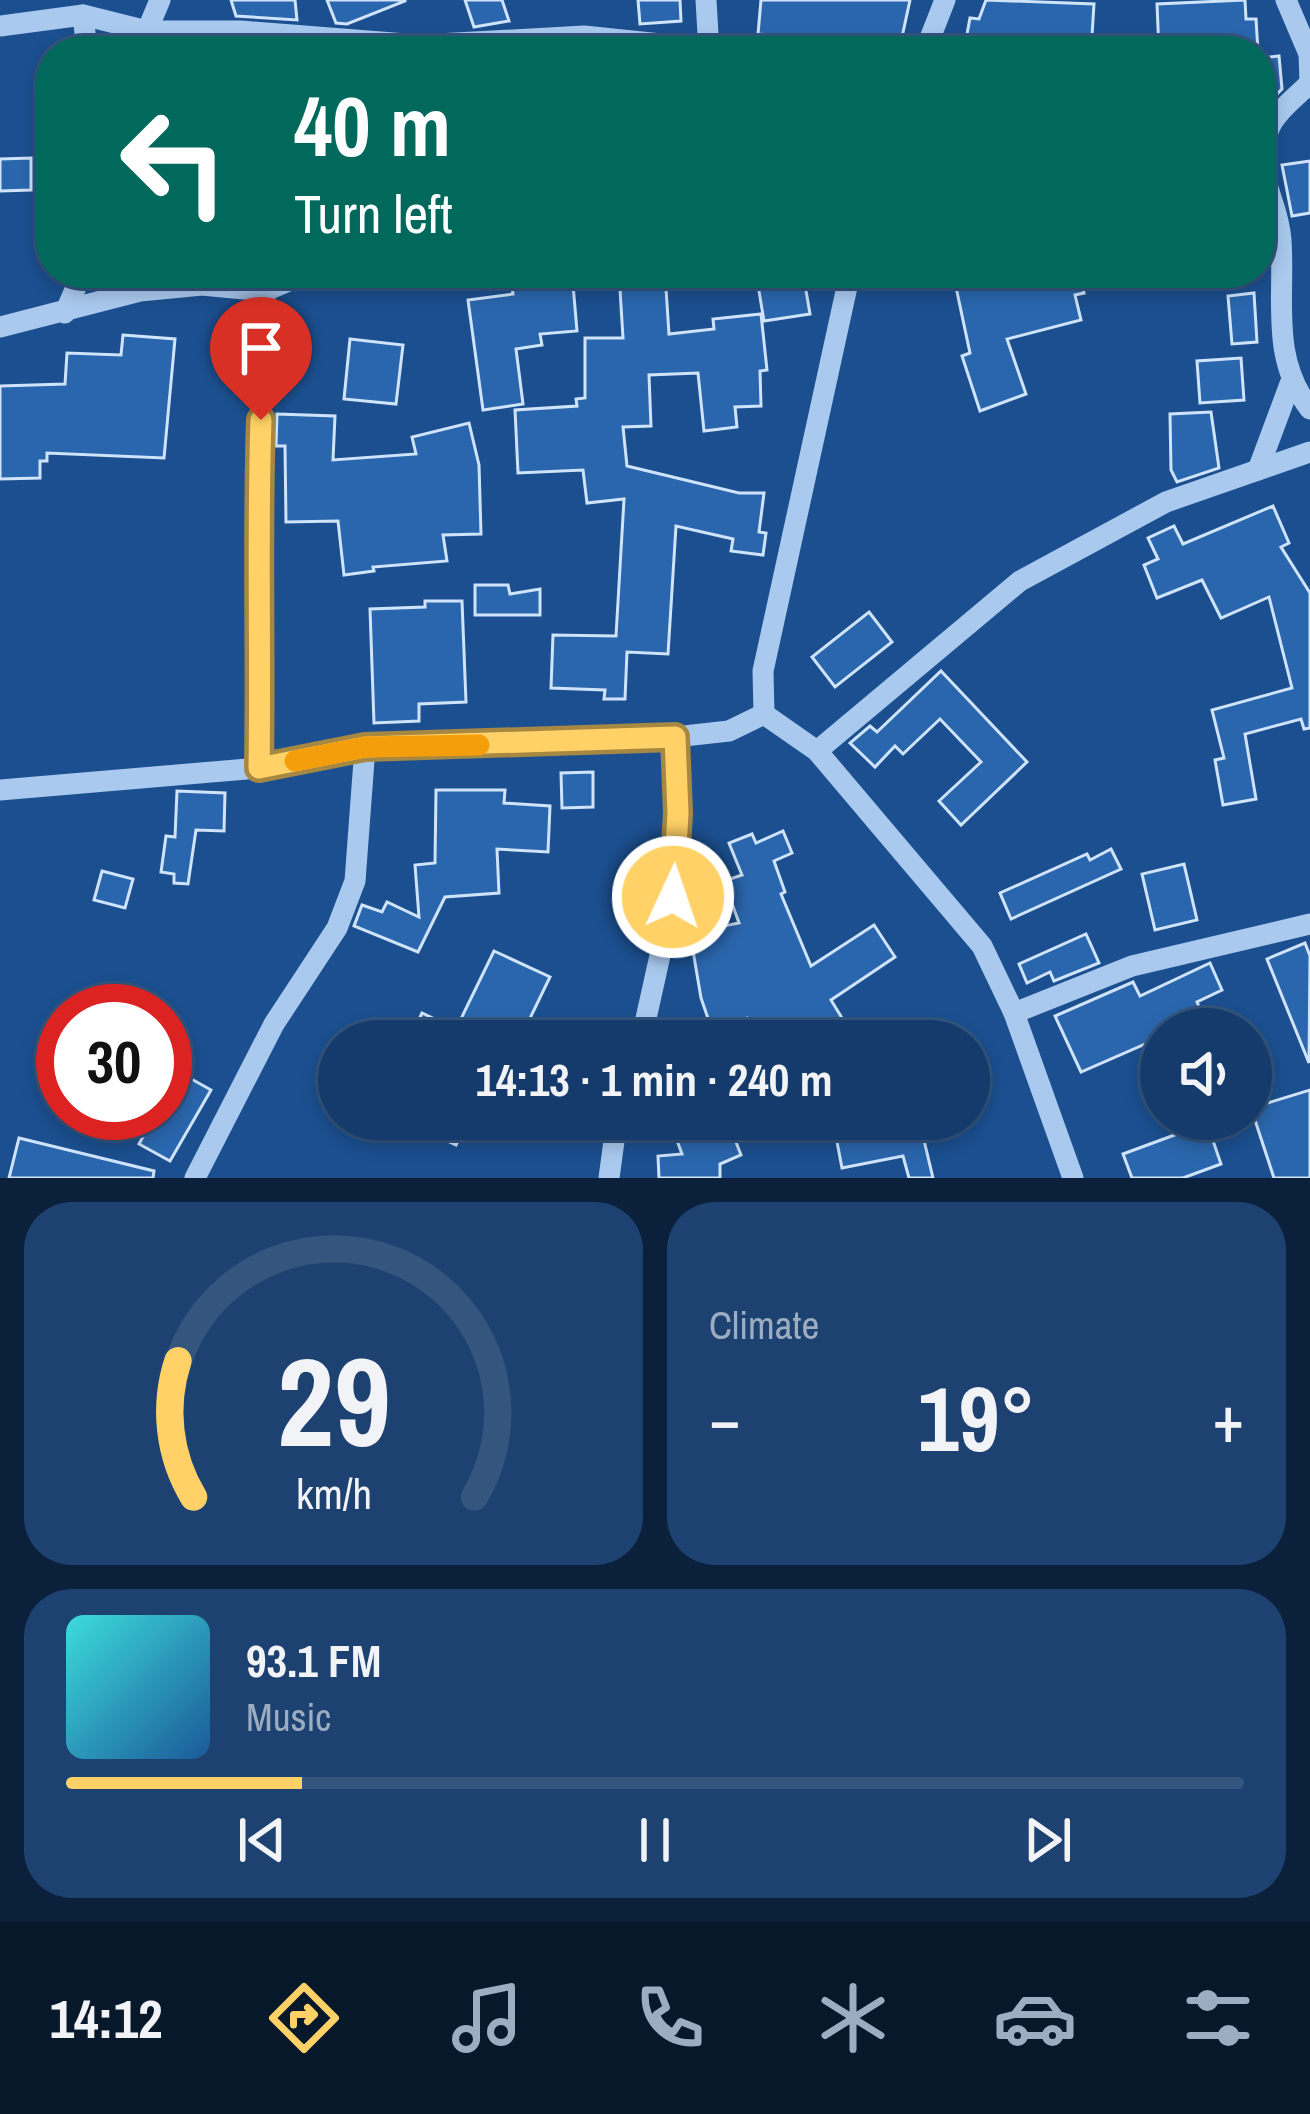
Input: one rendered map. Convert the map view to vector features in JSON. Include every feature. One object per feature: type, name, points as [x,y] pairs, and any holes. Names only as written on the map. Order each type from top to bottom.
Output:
[{"type":"street","points":[[147,32],[160,0]]},
{"type":"street","points":[[706,0],[708,36]]},
{"type":"street","points":[[931,36],[945,0]]},
{"type":"street","points":[[1275,120],[1310,83],[1306,42],[1286,0]]},
{"type":"street","points":[[83,15],[85,36]]},
{"type":"street","points":[[0,26],[83,15],[147,32],[305,36]]},
{"type":"street","points":[[1275,217],[1281,236],[1278,314],[1291,384],[1310,410]]},
{"type":"street","points":[[65,313],[76,288]]},
{"type":"street","points":[[0,327],[65,313],[121,288]]},
{"type":"street","points":[[234,288],[273,288]]},
{"type":"street","points":[[764,714],[763,671],[847,288]]},
{"type":"street","points":[[259,768],[261,616],[256,550],[266,291]]},
{"type":"street","points":[[1258,470],[1291,384]]},
{"type":"street","points":[[818,751],[1020,581],[1166,502],[1310,452]]},
{"type":"street","points":[[0,790],[259,768],[365,747],[675,737],[728,730],[764,714]]},
{"type":"street","points":[[764,714],[818,751],[982,946],[1014,1013],[1073,1178]]},
{"type":"street","points":[[645,1020],[673,897],[678,813],[675,737]]},
{"type":"street","points":[[195,1178],[274,1024],[343,912],[356,881],[365,747]]},
{"type":"street","points":[[1014,1013],[1132,966],[1310,924]]},
{"type":"street","points":[[609,1178],[614,1140]]},
{"type":"building","points":[[231,0],[295,0],[297,20],[236,16]]},
{"type":"building","points":[[327,0],[405,1],[347,24],[336,23]]},
{"type":"building","points":[[465,0],[502,0],[509,21],[474,27]]},
{"type":"building","points":[[638,0],[680,0],[681,21],[640,24]]},
{"type":"building","points":[[761,0],[910,0],[902,36],[758,34]]},
{"type":"building","points":[[986,0],[1094,4],[1092,36],[967,36],[970,18],[979,19]]},
{"type":"building","points":[[1245,0],[1246,19],[1256,19],[1257,36],[1158,36],[1157,4]]},
{"type":"building","points":[[1275,56],[1279,56],[1282,89],[1275,96]]},
{"type":"building","points":[[31,158],[31,190],[0,191],[0,159]]},
{"type":"building","points":[[1310,161],[1310,213],[1292,216],[1282,165]]},
{"type":"building","points":[[512,288],[573,288],[577,331],[540,334],[542,345],[516,349],[523,404],[483,410],[468,300],[513,294]]},
{"type":"building","points":[[620,288],[666,288],[669,334],[714,329],[713,319],[761,314],[767,370],[760,371],[761,406],[735,407],[737,427],[704,431],[698,373],[649,375],[651,426],[623,427],[627,466],[739,493],[764,493],[759,532],[766,533],[763,555],[731,551],[733,539],[676,526],[668,654],[627,652],[625,699],[604,699],[605,690],[551,688],[553,635],[616,636],[624,499],[587,503],[583,470],[518,473],[515,410],[577,406],[576,399],[585,398],[585,338],[623,338]]},
{"type":"building","points":[[758,288],[806,288],[810,314],[764,321]]},
{"type":"building","points":[[956,288],[1083,288],[1084,293],[1075,295],[1081,320],[1007,339],[1026,394],[980,411],[962,356],[970,353]]},
{"type":"building","points":[[1254,293],[1257,342],[1232,344],[1228,296]]},
{"type":"building","points":[[123,335],[175,339],[164,458],[47,453],[47,461],[40,461],[40,478],[0,479],[0,386],[65,384],[67,353],[121,355]]},
{"type":"building","points":[[350,339],[403,345],[396,404],[344,399]]},
{"type":"building","points":[[1241,358],[1244,400],[1200,403],[1197,361]]},
{"type":"building","points":[[1211,412],[1219,468],[1177,482],[1171,470],[1170,414]]},
{"type":"building","points":[[277,414],[335,416],[333,460],[416,454],[412,437],[469,423],[479,465],[481,534],[443,535],[447,561],[373,567],[374,571],[344,575],[338,521],[286,522],[285,446],[276,446]]},
{"type":"building","points":[[1273,506],[1289,543],[1281,547],[1310,593],[1310,728],[1304,729],[1301,719],[1245,734],[1256,799],[1223,805],[1215,760],[1224,758],[1212,710],[1292,688],[1269,597],[1221,618],[1202,580],[1157,598],[1144,565],[1158,559],[1148,538],[1174,526],[1183,544]]},
{"type":"building","points":[[475,585],[508,585],[510,594],[540,589],[540,615],[475,615]]},
{"type":"building","points":[[425,601],[462,601],[466,702],[419,704],[419,721],[374,723],[370,609],[425,607]]},
{"type":"building","points":[[869,612],[892,642],[835,687],[812,657]]},
{"type":"building","points":[[941,671],[1027,762],[961,825],[939,801],[981,762],[940,719],[903,754],[895,746],[875,767],[850,743],[870,726],[877,732]]},
{"type":"building","points":[[593,772],[593,807],[562,808],[561,773]]},
{"type":"building","points":[[436,790],[505,790],[504,803],[550,806],[548,852],[497,849],[499,893],[445,897],[418,952],[354,926],[362,905],[382,912],[387,902],[419,917],[415,865],[435,863]]},
{"type":"building","points":[[177,791],[225,793],[224,831],[196,830],[188,884],[174,883],[174,874],[161,872],[166,836],[175,837]]},
{"type":"building","points":[[783,831],[792,853],[774,861],[785,892],[781,894],[811,966],[874,925],[895,957],[831,1000],[842,1018],[839,1020],[709,1020],[690,933],[739,923],[724,881],[742,875],[729,843],[752,834],[756,843]]},
{"type":"building","points":[[1111,849],[1121,869],[1011,919],[1000,893],[1087,854],[1090,860]]},
{"type":"building","points":[[1184,864],[1197,920],[1155,930],[1142,874]]},
{"type":"building","points":[[102,871],[133,879],[125,908],[94,900]]},
{"type":"building","points":[[1086,934],[1099,963],[1054,981],[1050,972],[1027,983],[1019,964]]},
{"type":"building","points":[[1305,943],[1310,956],[1309,1063],[1267,959]]},
{"type":"building","points":[[494,951],[550,977],[529,1020],[460,1020]]},
{"type":"building","points":[[1210,963],[1222,990],[1197,1002],[1200,1008],[1140,1008],[1140,1046],[1081,1072],[1055,1016],[1133,982],[1140,996]]},
{"type":"building","points":[[192,1079],[211,1090],[192,1123]]},
{"type":"building","points":[[1310,1090],[1310,1178],[1274,1178],[1262,1140],[1272,1140],[1272,1102]]},
{"type":"building","points":[[19,1138],[154,1171],[153,1178],[9,1178]]},
{"type":"building","points":[[141,1140],[182,1140],[170,1161],[139,1144]]},
{"type":"building","points":[[677,1140],[735,1140],[741,1155],[720,1164],[720,1178],[659,1178],[658,1156],[682,1154]]},
{"type":"building","points":[[837,1140],[924,1140],[933,1178],[909,1178],[903,1156],[842,1168]]},
{"type":"building","points":[[1161,1140],[1213,1140],[1221,1164],[1183,1178],[1132,1178],[1123,1154]]},
{"type":"slow traffic","points":[[295,761],[365,747],[479,745]]},
{"type":"route","points":[[261,420],[256,550],[261,616],[259,768],[365,747],[675,737],[678,813],[673,897]]}]
